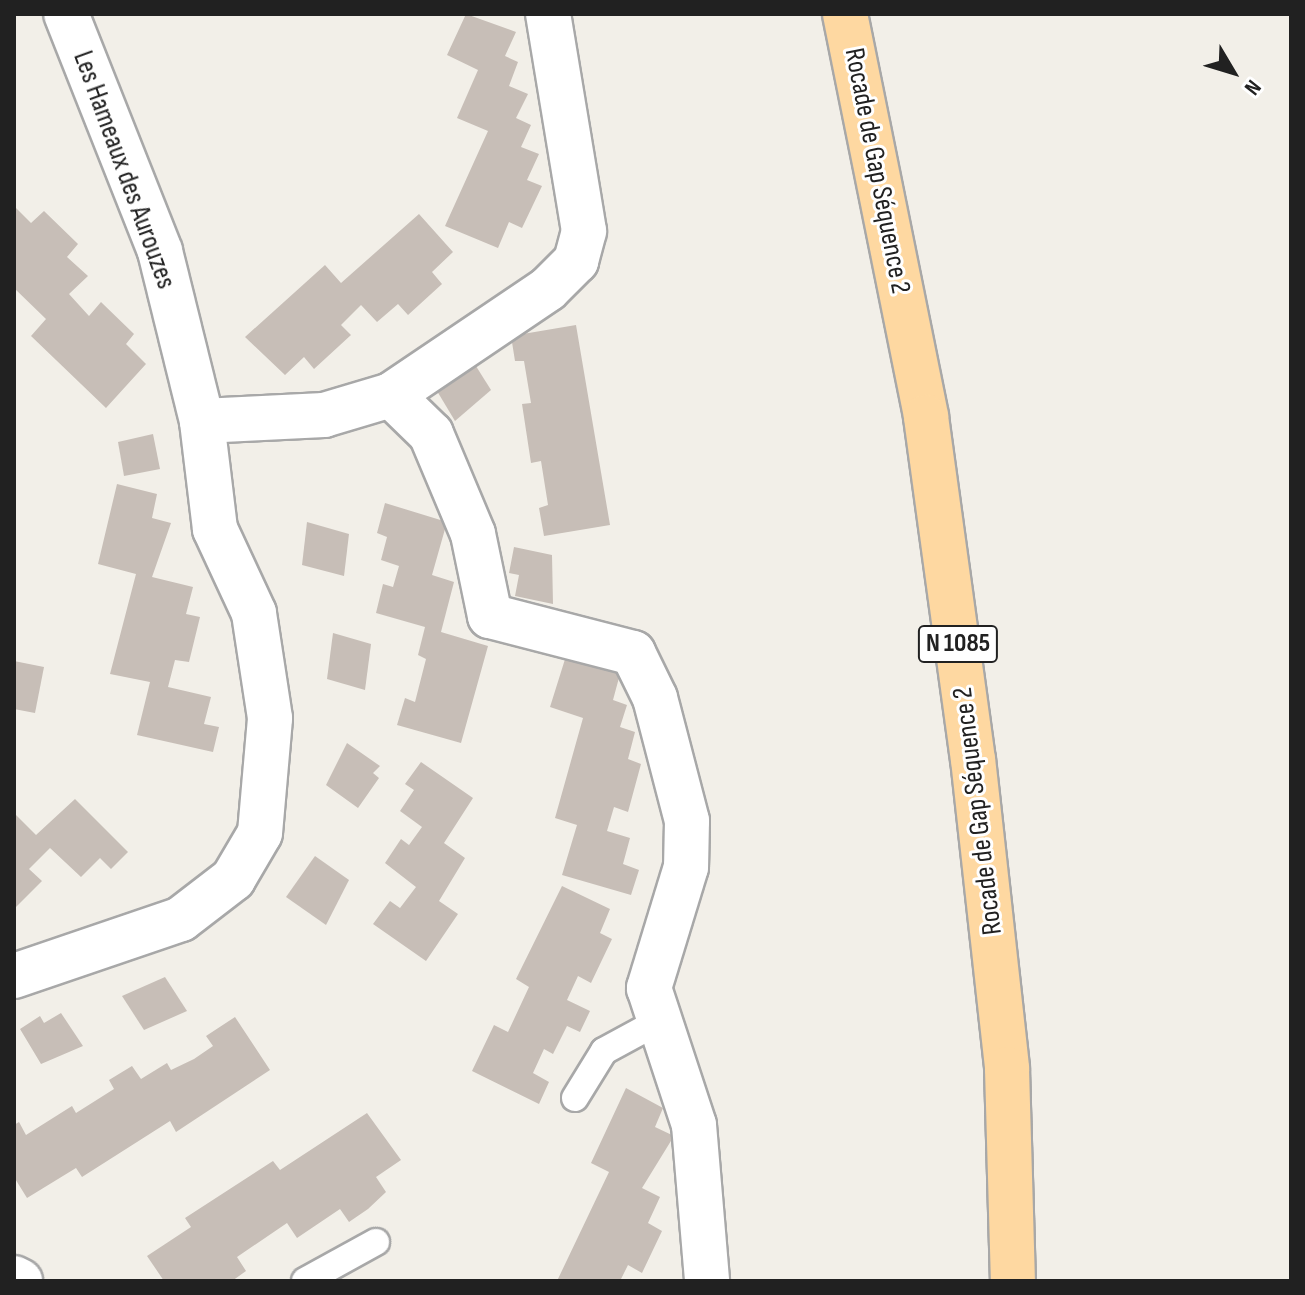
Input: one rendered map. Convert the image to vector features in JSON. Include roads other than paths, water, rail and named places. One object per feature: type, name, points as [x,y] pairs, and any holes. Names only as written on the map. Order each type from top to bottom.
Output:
[{"type":"main road","name":"Rocade de Gap Séquence 2","points":[[845,14],[926,417],[973,759],[1007,1069],[1013,1281]]},
{"type":"street","name":"Les Hameaux des Aurouzes","points":[[14,976],[181,919],[233,879],[260,833],[270,718],[254,613],[215,529],[202,421],[160,251],[66,14]]},
{"type":"street","points":[[202,421],[324,415],[391,395],[548,289],[576,261],[584,231],[548,14]]},
{"type":"street","points":[[391,395],[431,434],[473,534],[490,616],[633,653],[655,698],[687,821],[686,867],[649,988],[694,1125],[707,1281]]},
{"type":"street","points":[[14,1278],[20,1281]]},
{"type":"lane","points":[[575,1098],[604,1051],[661,1020]]},
{"type":"lane","points":[[305,1281],[376,1242]]}]
